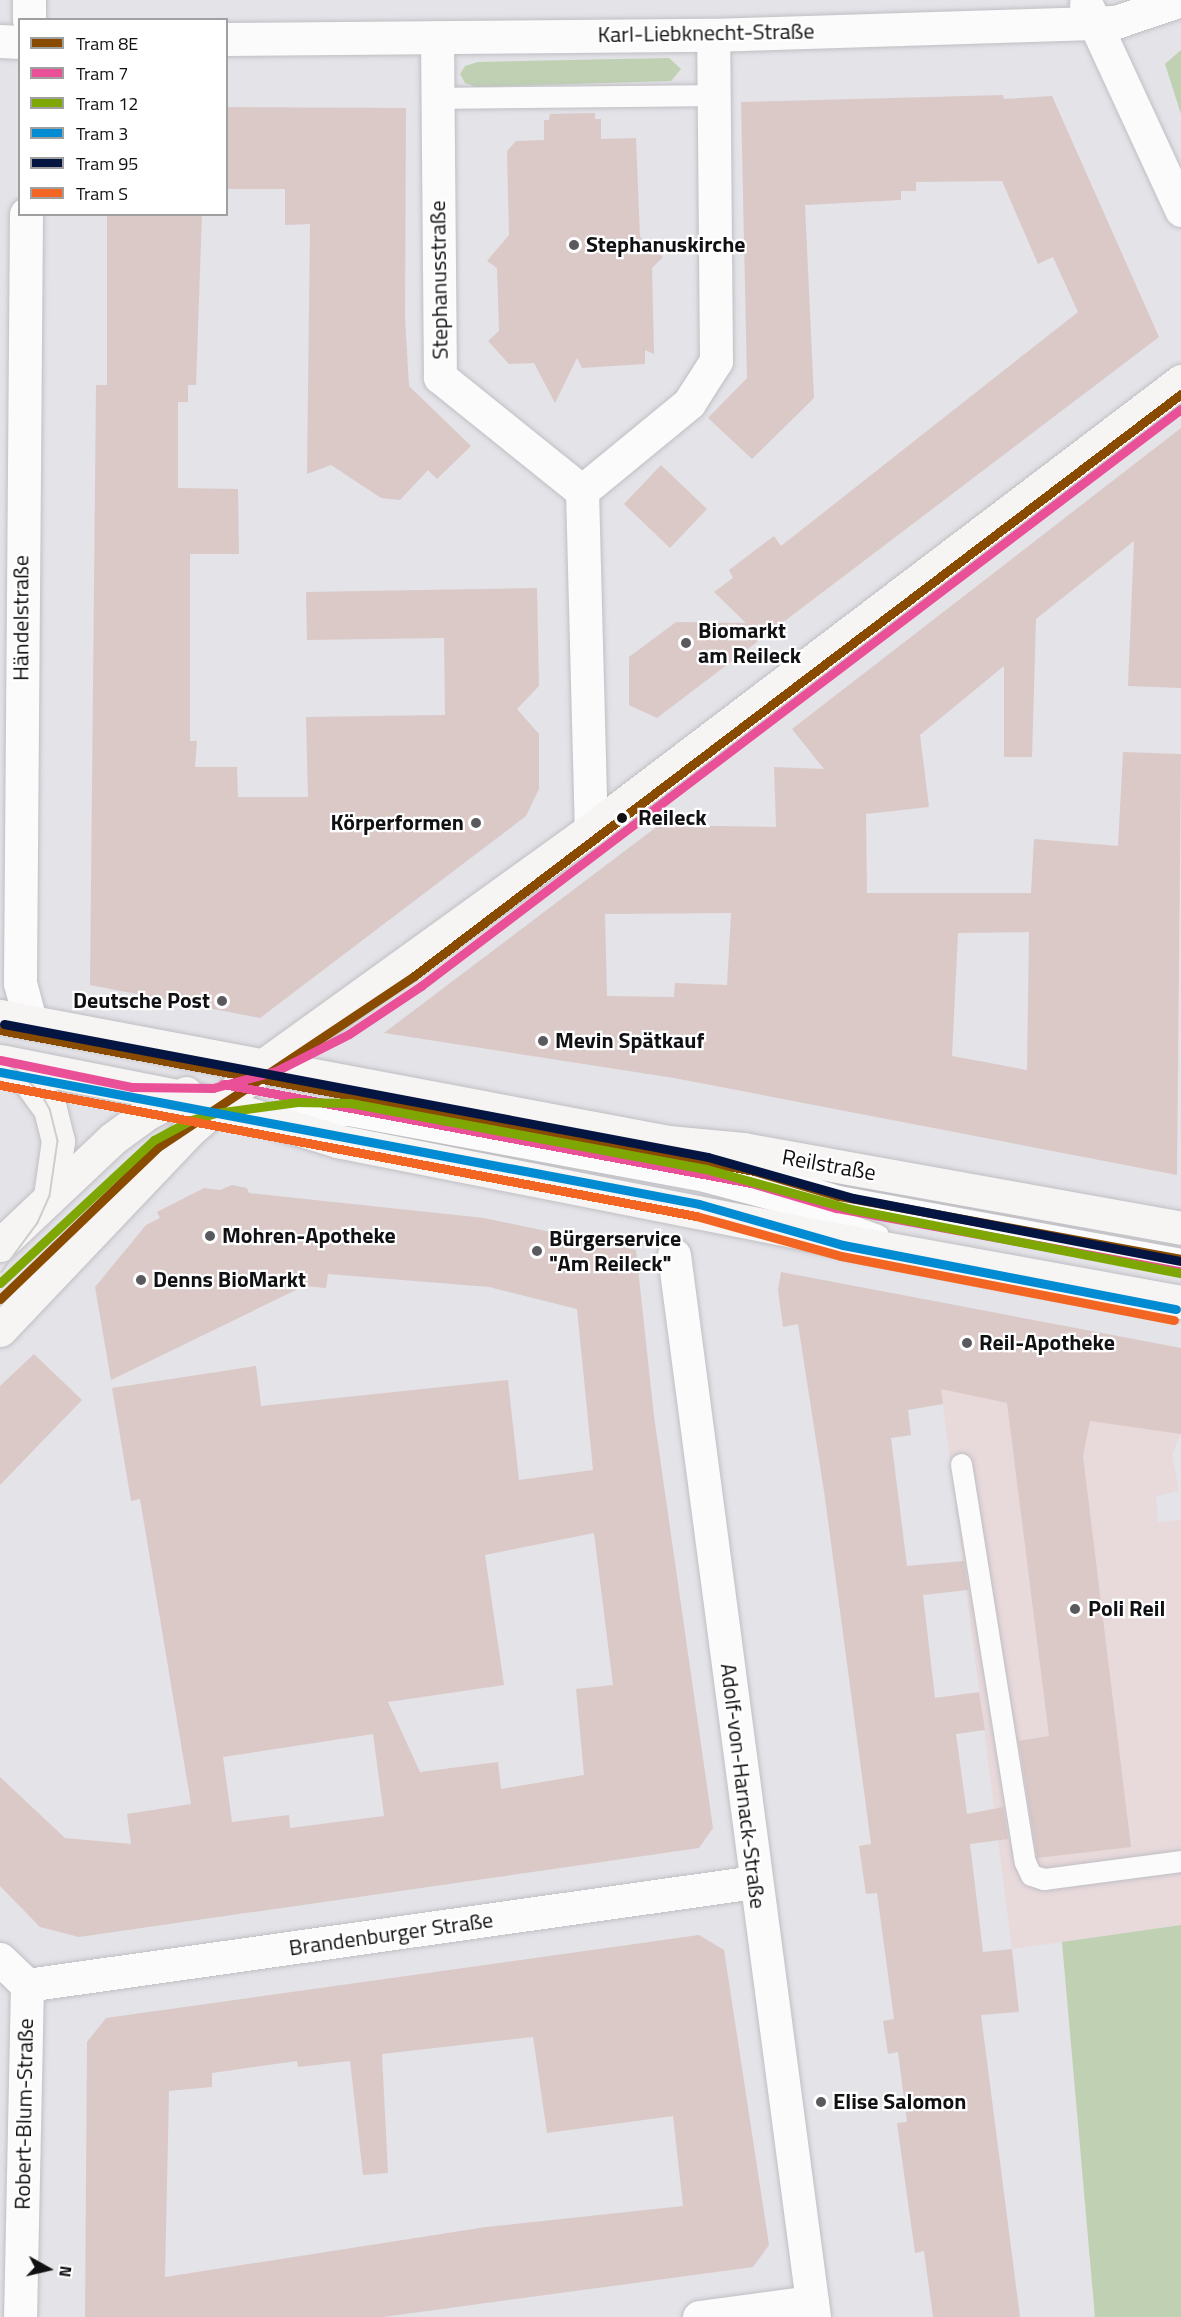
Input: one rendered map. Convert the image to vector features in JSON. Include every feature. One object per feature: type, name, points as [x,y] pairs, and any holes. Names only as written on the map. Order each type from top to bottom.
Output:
[{"type":"street","points":[[29,0],[29,18]]},
{"type":"street","name":"Karl-Liebknecht-Straße","points":[[228,39],[713,35],[1089,11],[1116,22],[1181,0]]},
{"type":"street","points":[[1089,11],[1181,210]]},
{"type":"street","points":[[591,829],[582,491],[689,403],[716,361],[713,35]]},
{"type":"street","name":"Stephanusstraße","points":[[437,37],[440,377],[582,491]]},
{"type":"street","points":[[0,41],[18,42]]},
{"type":"street","name":"Händelstraße","points":[[15,1018],[20,983],[26,216]]},
{"type":"street","points":[[0,1330],[217,1104],[264,1065],[591,829],[1181,381]]},
{"type":"street","name":"Reilstraße","points":[[15,1018],[668,1142],[743,1149],[1181,1228]]},
{"type":"street","points":[[1,1061],[217,1104],[337,1141],[949,1261],[1181,1302]]},
{"type":"street","points":[[1,1061],[29,1080],[50,1109],[57,1141],[50,1196]]},
{"type":"street","points":[[0,1245],[112,1139],[179,1096],[264,1065]]},
{"type":"street","name":"Adolf-von-Harnack-Straße","points":[[674,1255],[754,1882],[813,2309]]},
{"type":"street","name":"Brandenburger Straße","points":[[27,1985],[754,1882]]},
{"type":"street","name":"Robert-Blum-Straße","points":[[0,1959],[27,1985],[20,2317]]},
{"type":"street","points":[[699,2317],[813,2309]]},
{"type":"lane","points":[[436,98],[713,95]]},
{"type":"lane","points":[[668,1142],[838,1196],[1181,1259]]},
{"type":"lane","points":[[961,1464],[1025,1862],[1031,1875],[1044,1879],[1181,1861]]},
{"type":"shaded area","name":"Poli Reil","points":[[925,1299],[1038,1323],[1181,1432],[1172,1455],[1179,1491],[1156,1496],[1158,1522],[1181,1520],[1181,1925],[1012,1949],[941,1390]]},
{"type":"green space","points":[[1181,50],[1181,114],[1165,64]]},
{"type":"green space","points":[[669,58],[681,69],[671,81],[476,87],[465,83],[460,74],[465,66],[478,62]]},
{"type":"green space","points":[[1181,1925],[1181,2317],[1095,2317],[1062,1942]]},
{"type":"building","points":[[1003,95],[1004,99],[1052,96],[1159,337],[657,718],[629,705],[629,657],[676,622],[746,623],[714,592],[733,578],[729,570],[774,536],[781,546],[1078,312],[1053,257],[1038,264],[1002,181],[916,182],[916,191],[901,191],[901,200],[805,205],[814,398],[752,459],[708,418],[747,378],[741,102]]},
{"type":"building","points":[[228,107],[406,108],[405,318],[409,386],[471,446],[437,479],[428,470],[400,500],[381,498],[331,465],[307,474],[310,224],[285,225],[285,189],[228,189]]},
{"type":"building","name":"Stephanuskirche","points":[[595,113],[595,119],[601,119],[601,139],[636,138],[640,237],[663,257],[652,268],[654,354],[645,350],[645,364],[582,368],[577,358],[555,403],[534,363],[509,364],[488,341],[499,331],[497,268],[487,261],[509,235],[507,151],[516,141],[544,140],[544,120],[549,120],[550,114]]},
{"type":"building","points":[[107,216],[202,216],[196,385],[188,385],[188,402],[178,402],[178,488],[238,489],[239,554],[190,554],[190,741],[197,741],[195,767],[237,767],[238,797],[308,797],[306,717],[445,715],[444,638],[307,640],[306,592],[537,588],[539,686],[517,709],[539,734],[539,789],[526,816],[260,1018],[90,985],[96,385],[107,385]]},
{"type":"building","points":[[1181,428],[1181,688],[1128,686],[1134,541],[1036,619],[1032,757],[1004,757],[1004,666],[920,735],[929,807],[866,814],[867,893],[1031,893],[1034,839],[1118,846],[1123,752],[1181,754],[1177,1175],[674,1078],[384,1033],[659,825],[776,827],[774,767],[824,769],[792,729]],"holes":[[[731,913],[727,985],[675,983],[674,997],[607,996],[605,914]],[[1029,932],[1027,1070],[952,1056],[958,933]]]},
{"type":"building","points":[[661,465],[707,509],[670,548],[624,504]]},
{"type":"building","points":[[232,1185],[247,1188],[249,1193],[484,1218],[636,1250],[654,1416],[713,1828],[699,1848],[79,1937],[40,1927],[0,1886],[0,1777],[65,1838],[131,1844],[127,1814],[191,1804],[140,1499],[131,1501],[112,1388],[256,1366],[261,1406],[508,1380],[519,1480],[593,1470],[577,1309],[489,1287],[328,1274],[326,1288],[304,1286],[111,1380],[95,1287],[146,1225],[160,1218],[157,1212],[204,1188],[220,1190]],"holes":[[[594,1533],[613,1685],[576,1689],[584,1775],[501,1789],[498,1762],[420,1772],[388,1702],[504,1685],[485,1555]],[[373,1734],[384,1816],[290,1828],[289,1815],[232,1822],[223,1757]]]},
{"type":"building","points":[[781,1272],[1181,1348],[1181,1434],[1090,1421],[1083,1456],[1131,1847],[1037,1858],[1019,1741],[1049,1736],[1007,1403],[941,1389],[943,1404],[908,1410],[911,1435],[891,1438],[907,1566],[964,1561],[968,1590],[923,1595],[935,1698],[979,1692],[985,1730],[956,1734],[967,1814],[1003,1807],[1008,1839],[970,1844],[983,1952],[1012,1949],[1019,2012],[981,2015],[1020,2317],[933,2317],[924,2251],[915,2253],[897,2123],[907,2122],[898,2052],[888,2054],[883,2021],[894,2019],[877,1893],[866,1894],[859,1846],[871,1844],[825,1498],[798,1324],[783,1327],[778,1290]]},
{"type":"building","points":[[34,1354],[82,1400],[0,1485],[0,1386]]},
{"type":"building","points":[[699,1935],[724,1950],[769,2245],[753,2267],[383,2317],[85,2317],[87,2042],[106,2018]],"holes":[[[533,2037],[547,2133],[673,2116],[683,2206],[486,2227],[165,2277],[169,2091],[212,2087],[212,2073],[297,2061],[298,2067],[350,2061],[363,2175],[388,2173],[382,2054]]]},
{"type":"tram line","name":"8E","points":[[0,1299],[158,1147],[414,976],[1181,394]]},
{"type":"tram line","name":"7","points":[[0,1060],[132,1087],[213,1088],[276,1071],[349,1034],[421,986],[1181,409]]},
{"type":"tram line","name":"95","points":[[4,1024],[708,1157],[853,1198],[1181,1261]]},
{"type":"tram line","name":"8E","points":[[0,1030],[754,1171],[838,1196],[1181,1259]]},
{"type":"tram line","points":[[0,1060],[18,1071],[41,1093],[50,1109],[58,1141],[50,1196],[38,1223],[2,1272]]},
{"type":"tram line","name":"3","points":[[0,1072],[699,1204],[843,1245],[1176,1309]]},
{"type":"tram line","name":"7","points":[[223,1084],[751,1183],[836,1208],[1179,1271]]},
{"type":"tram line","name":"S","points":[[0,1085],[696,1216],[841,1256],[1174,1320]]},
{"type":"tram line","name":"12","points":[[0,1283],[154,1140],[191,1120],[216,1113],[297,1102],[350,1103],[706,1169],[851,1209],[1181,1273]]},
{"type":"place","name":"Stephanuskirche","points":[[574,245]]},
{"type":"place","name":"Biomarkt am Reileck","points":[[686,643]]},
{"type":"place","name":"Reileck","points":[[622,818]]},
{"type":"place","name":"Körperformen","points":[[476,823]]},
{"type":"place","name":"Deutsche Post","points":[[222,1001]]},
{"type":"place","name":"Mevin Spätkauf","points":[[543,1041]]},
{"type":"place","name":"Mohren-Apotheke","points":[[210,1236]]},
{"type":"place","name":"Bürgerservice \"Am Reileck\"","points":[[537,1251]]},
{"type":"place","name":"Denns BioMarkt","points":[[141,1280]]},
{"type":"place","name":"Reil-Apotheke","points":[[967,1343]]},
{"type":"place","name":"Poli Reil","points":[[1075,1609]]},
{"type":"place","name":"Elise Salomon","points":[[821,2102]]}]
